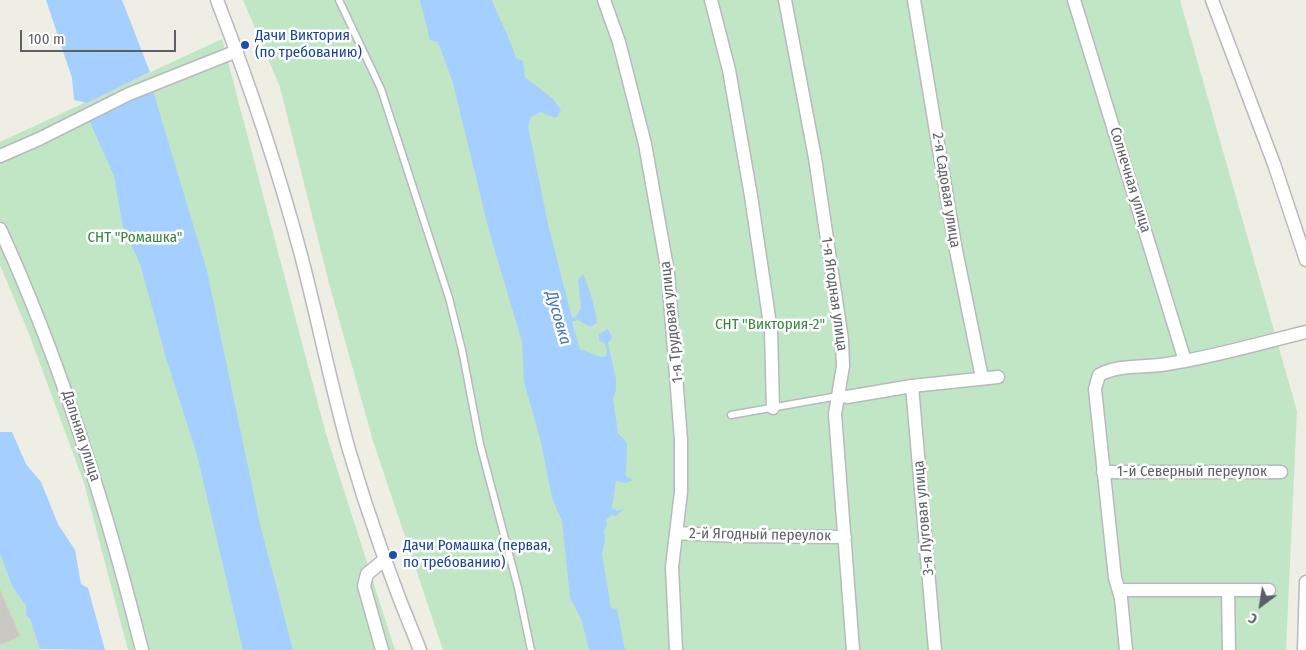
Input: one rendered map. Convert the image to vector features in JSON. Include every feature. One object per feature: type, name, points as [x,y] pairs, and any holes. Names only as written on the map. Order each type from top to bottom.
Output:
[{"type":"street","points":[[217,0],[236,50],[293,230],[349,450],[384,560],[420,650]]},
{"type":"street","name":"1-я Трудовая улица","points":[[604,0],[619,42],[645,144],[668,273],[681,440],[681,492],[672,567],[676,650]]},
{"type":"street","points":[[711,0],[729,70],[751,196],[772,341],[773,408]]},
{"type":"street","name":"1-я Ягодная улица","points":[[785,0],[815,158],[842,340],[843,366],[835,414],[853,650]]},
{"type":"street","name":"2-я Садовая улица","points":[[914,0],[956,245],[982,378]]},
{"type":"street","name":"Солнечная улица","points":[[1074,0],[1185,361]]},
{"type":"street","points":[[1212,0],[1274,164],[1306,260]]},
{"type":"street","points":[[0,156],[39,139],[129,94],[236,50]]},
{"type":"street","name":"Дальняя улица","points":[[0,228],[27,287],[65,387],[109,524],[142,650]]},
{"type":"street","points":[[1126,650],[1119,590],[1115,578],[1103,472],[1095,389],[1099,375],[1118,369],[1185,361],[1238,350],[1306,332]]},
{"type":"street","points":[[838,396],[847,397],[912,386],[998,377]]},
{"type":"street","name":"3-я Луговая улица","points":[[912,386],[935,650]]},
{"type":"street","name":"1-й Северный переулок","points":[[1103,472],[1281,472]]},
{"type":"street","name":"2-й Ягодный переулок","points":[[676,533],[737,536],[845,537]]},
{"type":"street","points":[[382,650],[364,586],[367,574],[384,560]]},
{"type":"street","points":[[1304,650],[1306,582]]},
{"type":"street","points":[[1119,590],[1269,590]]},
{"type":"street","points":[[1228,590],[1229,650]]},
{"type":"lane","points":[[339,0],[381,89],[449,298],[462,350],[480,444],[507,546],[531,650]]},
{"type":"lane","points":[[730,414],[838,396]]},
{"type":"green space","name":"СНТ \"Виктория-2\"","points":[[243,0],[1180,0],[1297,411],[1286,650],[443,650],[373,441],[330,287],[280,87]]},
{"type":"green space","name":"СНТ \"Ромашка\"","points":[[222,39],[326,434],[395,650],[128,650],[84,483],[29,334],[0,265],[0,142]]},
{"type":"green space","points":[[0,554],[12,586],[26,606],[26,615],[30,619],[41,650],[0,650]]},
{"type":"water","points":[[46,0],[122,0],[150,72],[87,103],[74,100],[72,78]]},
{"type":"water","name":"Дусовка","points":[[420,0],[492,0],[516,58],[523,61],[525,77],[553,99],[561,110],[556,118],[540,112],[531,117],[528,126],[548,224],[572,318],[576,317],[581,308],[578,280],[583,274],[596,313],[597,323],[590,327],[578,320],[572,322],[580,349],[601,357],[606,356],[607,351],[604,342],[599,341],[599,334],[608,329],[612,338],[608,343],[616,379],[616,391],[613,399],[618,433],[627,443],[626,476],[633,480],[626,483],[616,481],[612,509],[618,511],[625,508],[616,516],[611,515],[606,520],[607,526],[604,530],[605,541],[602,554],[611,608],[617,609],[625,650],[589,650],[582,621],[570,597],[562,521],[552,498],[541,442],[524,382],[522,342],[489,231],[453,83],[438,42],[430,40]]},
{"type":"water","points":[[153,91],[207,271],[260,524],[293,650],[243,650],[197,455],[167,361],[140,264],[123,227],[114,176],[89,120]]},
{"type":"water","points":[[0,432],[12,432],[26,464],[41,482],[58,524],[75,550],[81,584],[88,588],[105,650],[40,649],[30,619],[26,615],[26,606],[12,586],[0,554]]},
{"type":"building","points":[[0,590],[20,636],[0,645]]},
{"type":"place","name":"Дачи Виктория (по требованию)","points":[[245,45]]},
{"type":"place","name":"Дачи Ромашка (первая, по требованию)","points":[[393,555]]}]
